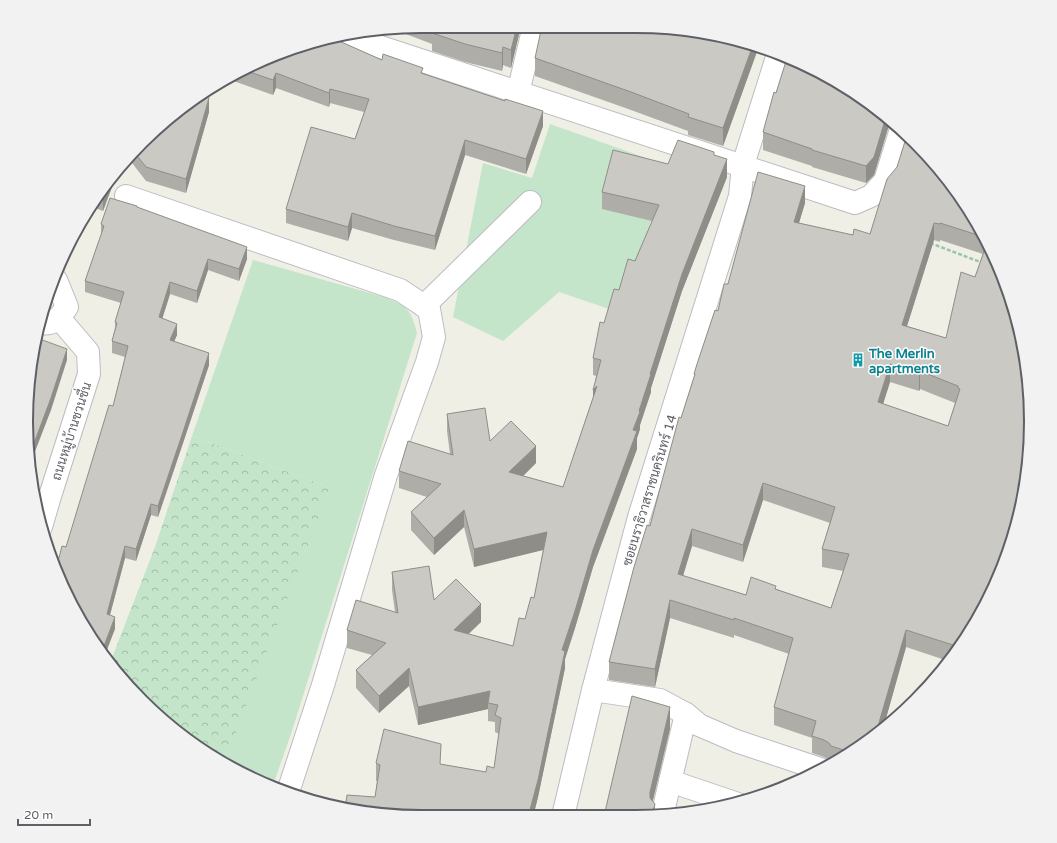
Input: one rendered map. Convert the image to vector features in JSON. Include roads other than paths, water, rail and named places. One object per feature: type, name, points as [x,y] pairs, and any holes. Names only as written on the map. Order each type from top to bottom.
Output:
[{"type":"street","points":[[518,92],[532,33]]},
{"type":"street","points":[[361,38],[518,92],[855,203],[871,196],[885,181],[899,136]]},
{"type":"street","name":"ซอยนราธิวาสราชนครินทร์ 14","points":[[564,810],[639,517],[740,196],[743,165],[776,60]]},
{"type":"street","points":[[126,196],[400,290],[429,309],[434,337],[427,362],[386,475],[323,685],[290,786]]},
{"type":"street","points":[[424,306],[530,202]]},
{"type":"street","name":"ถนนหมู่บ้านชวนชื่น","points":[[42,504],[42,494],[89,374],[88,352],[49,320],[67,307],[58,286]]},
{"type":"street","points":[[594,690],[660,700],[686,714],[699,725],[736,741],[813,767]]},
{"type":"street","points":[[664,809],[686,714]]},
{"type":"street","points":[[670,781],[725,800]]},
{"type":"place","name":"The Merlin apartments","points":[[858,360]]}]
